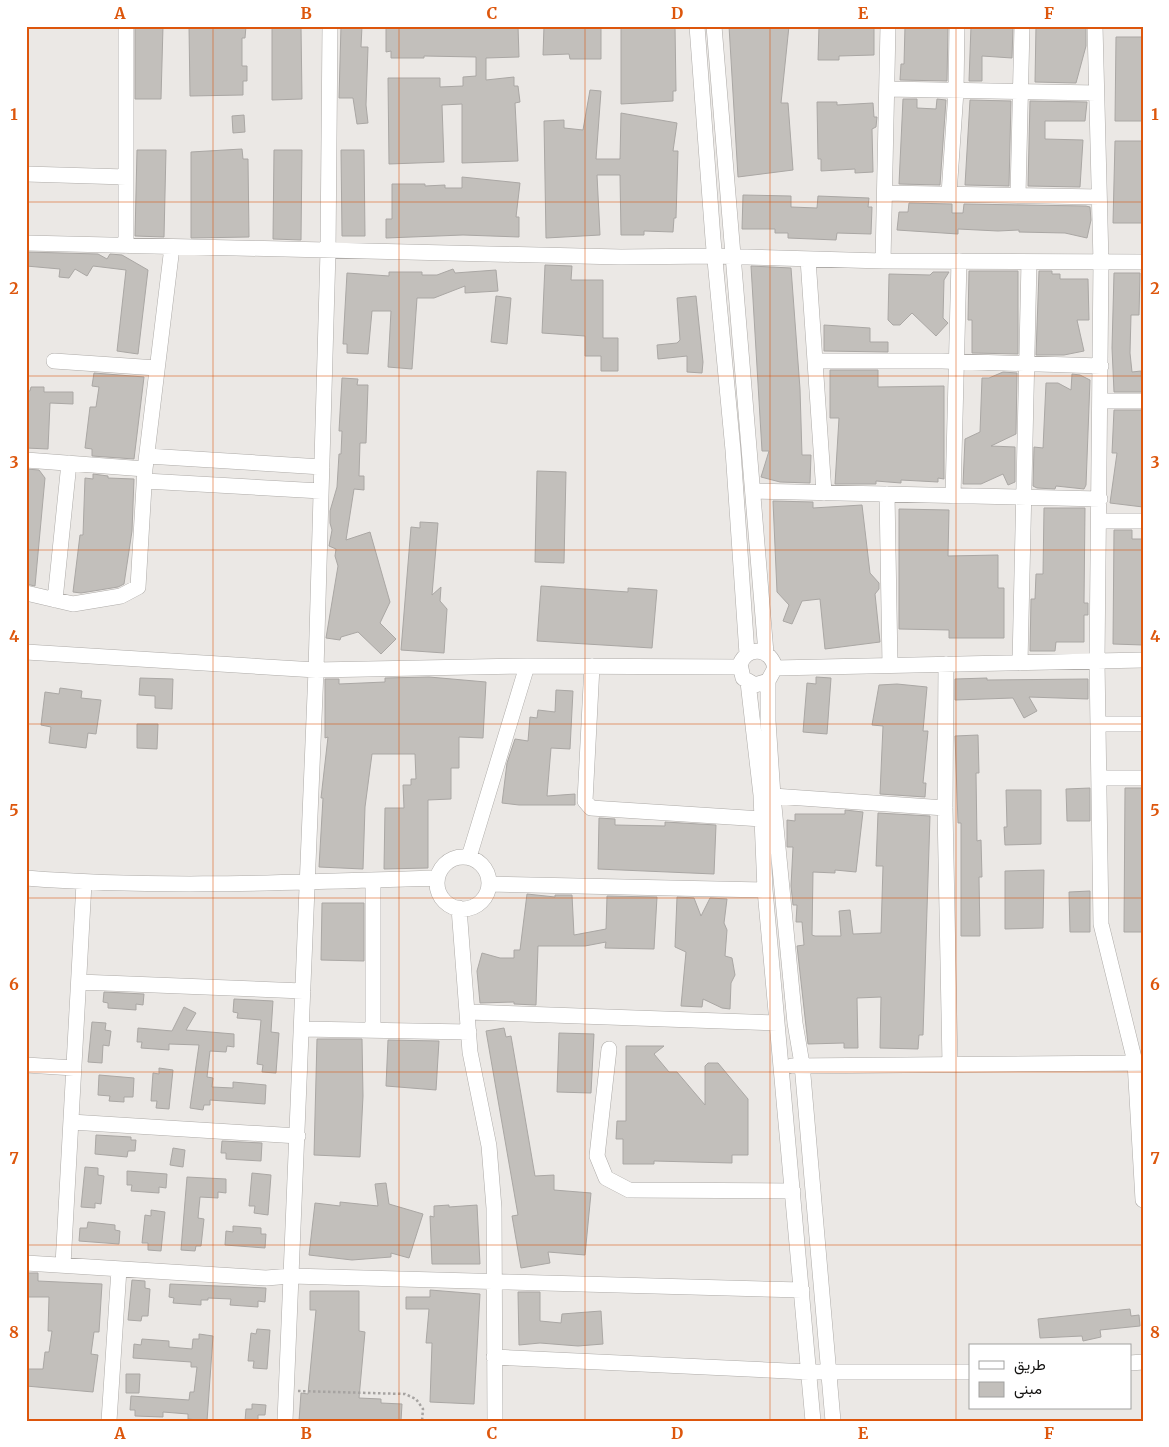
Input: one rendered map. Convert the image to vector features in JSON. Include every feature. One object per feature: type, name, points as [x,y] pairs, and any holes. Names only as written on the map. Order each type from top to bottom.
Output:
[{"type":"street","points":[[126,26],[126,246]]},
{"type":"street","points":[[285,1421],[316,670],[328,251],[330,26]]},
{"type":"street","points":[[696,26],[714,256],[733,450],[744,678],[748,682],[758,684],[772,674],[890,665],[1143,660]]},
{"type":"street","points":[[714,26],[766,653]]},
{"type":"street","points":[[883,261],[888,26]]},
{"type":"street","points":[[949,194],[956,91],[957,26]]},
{"type":"street","points":[[1018,195],[1022,26]]},
{"type":"street","points":[[1095,26],[1101,262],[1100,521],[1097,661],[1101,924],[1139,1062],[1143,1200]]},
{"type":"street","points":[[887,89],[1096,93]]},
{"type":"street","points":[[26,174],[126,177]]},
{"type":"street","points":[[885,193],[1099,197]]},
{"type":"street","points":[[26,243],[621,257],[714,256],[883,261],[1143,262]]},
{"type":"street","points":[[26,593],[73,604],[121,596],[138,587],[146,469],[172,247]]},
{"type":"street","points":[[808,259],[824,493]]},
{"type":"street","points":[[952,496],[959,262]]},
{"type":"street","points":[[1020,662],[1030,262]]},
{"type":"street","points":[[54,361],[157,368]]},
{"type":"street","points":[[815,361],[1100,366]]},
{"type":"street","points":[[1100,401],[1143,401]]},
{"type":"street","points":[[26,460],[146,469],[321,491]]},
{"type":"street","points":[[55,600],[69,464]]},
{"type":"street","points":[[146,469],[322,466]]},
{"type":"street","points":[[753,491],[1100,499]]},
{"type":"street","points":[[887,494],[890,665]]},
{"type":"street","points":[[1100,521],[1143,521]]},
{"type":"street","points":[[26,652],[316,670],[592,666],[744,661],[757,650],[766,653],[773,661],[768,722],[772,796],[795,1023],[802,1064],[833,1421]]},
{"type":"street","points":[[946,664],[945,808],[950,1064]]},
{"type":"street","points":[[469,858],[527,666]]},
{"type":"street","points":[[592,666],[585,801],[591,808],[762,818]]},
{"type":"street","points":[[748,682],[762,818],[765,890],[777,1023],[783,1067],[813,1421]]},
{"type":"street","points":[[1098,724],[1143,724]]},
{"type":"street","points":[[1099,778],[1143,778]]},
{"type":"street","points":[[772,796],[945,808]]},
{"type":"street","points":[[469,858],[485,869],[489,884],[487,892],[478,904],[459,908],[448,905],[439,893],[437,878],[440,871],[449,860],[469,858]]},
{"type":"street","points":[[26,878],[84,883],[308,882],[437,878]]},
{"type":"street","points":[[373,880],[373,1030]]},
{"type":"street","points":[[63,1265],[84,883]]},
{"type":"street","points":[[489,884],[765,890]]},
{"type":"street","points":[[459,908],[470,1052],[489,1146],[494,1208],[495,1421]]},
{"type":"street","points":[[79,982],[304,991]]},
{"type":"street","points":[[468,1012],[777,1023]]},
{"type":"street","points":[[302,1029],[469,1032]]},
{"type":"street","points":[[609,1050],[597,1156],[606,1178],[629,1190],[793,1191]]},
{"type":"street","points":[[783,1067],[802,1064],[1139,1062]]},
{"type":"street","points":[[26,1065],[74,1068]]},
{"type":"street","points":[[71,1122],[298,1136]]},
{"type":"street","points":[[26,1263],[266,1278],[291,1276],[493,1280],[802,1290]]},
{"type":"street","points":[[109,1421],[119,1269]]},
{"type":"street","points":[[494,1357],[809,1372],[969,1372]]},
{"type":"path","points":[[287,1390],[405,1394],[416,1399],[424,1409],[422,1421]]},
{"type":"building","points":[[135,26],[163,26],[161,99],[135,99]]},
{"type":"building","points":[[189,26],[246,26],[245,38],[242,38],[242,66],[247,66],[247,81],[243,81],[243,95],[190,96]]},
{"type":"building","points":[[272,26],[301,26],[302,99],[272,100]]},
{"type":"building","points":[[341,26],[362,26],[361,47],[368,47],[366,105],[368,123],[357,124],[353,98],[339,98]]},
{"type":"building","points":[[518,26],[519,57],[486,58],[486,80],[514,77],[514,86],[518,86],[520,102],[515,103],[518,161],[462,163],[462,104],[442,105],[444,162],[389,164],[388,78],[440,78],[440,87],[463,86],[463,77],[476,76],[476,57],[424,56],[424,58],[391,58],[391,51],[386,52],[386,27]]},
{"type":"building","points":[[544,26],[601,28],[601,59],[570,59],[569,54],[543,55]]},
{"type":"building","points":[[621,26],[675,26],[676,91],[673,91],[673,101],[621,104]]},
{"type":"building","points":[[729,26],[789,26],[781,103],[788,103],[793,170],[738,177]]},
{"type":"building","points":[[819,26],[874,26],[874,55],[839,56],[839,60],[818,60]]},
{"type":"building","points":[[905,26],[948,26],[947,81],[900,80],[901,64],[904,64]]},
{"type":"building","points":[[971,26],[1013,26],[1012,58],[982,56],[982,81],[969,81]]},
{"type":"building","points":[[1036,26],[1086,27],[1086,46],[1076,83],[1035,82]]},
{"type":"building","points":[[1116,37],[1143,37],[1143,121],[1115,121]]},
{"type":"building","points":[[590,90],[601,91],[596,159],[620,159],[621,113],[677,123],[673,151],[678,151],[676,218],[674,218],[673,232],[644,231],[644,235],[621,235],[620,175],[597,175],[600,235],[546,238],[544,121],[564,120],[564,128],[583,130]]},
{"type":"building","points":[[903,99],[917,99],[917,108],[936,109],[937,99],[946,100],[940,185],[899,184]]},
{"type":"building","points":[[970,100],[1011,101],[1009,186],[965,185]]},
{"type":"building","points":[[1030,101],[1087,102],[1085,121],[1045,121],[1045,139],[1083,140],[1080,187],[1028,186]]},
{"type":"building","points":[[817,102],[837,102],[837,105],[873,103],[874,117],[877,117],[876,127],[872,129],[873,172],[855,173],[855,169],[821,171],[821,159],[818,159]]},
{"type":"building","points":[[244,115],[245,132],[233,133],[232,116]]},
{"type":"building","points":[[1115,141],[1143,141],[1143,223],[1113,223]]},
{"type":"building","points":[[242,149],[243,159],[248,159],[249,237],[191,238],[191,152]]},
{"type":"building","points":[[137,150],[166,150],[164,237],[135,236]]},
{"type":"building","points":[[274,150],[302,150],[301,240],[273,239]]},
{"type":"building","points":[[341,150],[364,150],[365,236],[342,236]]},
{"type":"building","points":[[462,177],[520,183],[516,217],[519,217],[519,237],[463,235],[386,238],[386,219],[392,219],[392,184],[445,185],[445,188],[462,188]]},
{"type":"building","points":[[743,195],[791,196],[791,207],[817,208],[818,196],[869,198],[868,207],[872,207],[871,234],[837,233],[836,240],[788,238],[788,233],[775,233],[775,229],[742,229]]},
{"type":"building","points":[[909,203],[952,204],[952,213],[963,213],[964,204],[1086,206],[1090,207],[1091,220],[1087,238],[1065,233],[1019,232],[1019,230],[958,229],[958,234],[897,230],[899,212],[908,212]]},
{"type":"building","points":[[26,252],[98,254],[107,259],[110,254],[122,255],[148,270],[138,354],[117,351],[126,270],[93,266],[87,276],[75,269],[69,278],[59,277],[60,269],[26,266]]},
{"type":"building","points":[[545,265],[572,266],[571,280],[603,280],[603,338],[618,338],[618,371],[601,371],[601,356],[585,356],[585,336],[542,333]]},
{"type":"building","points":[[751,266],[791,268],[800,389],[802,455],[811,455],[810,483],[780,482],[761,477],[769,451],[762,451]]},
{"type":"building","points":[[453,269],[455,273],[496,270],[498,291],[465,293],[465,286],[434,298],[417,298],[412,369],[388,367],[391,311],[372,311],[368,354],[347,353],[347,344],[343,344],[347,273],[389,276],[389,272],[422,272],[422,275],[437,275]]},
{"type":"building","points":[[969,271],[1018,271],[1018,354],[972,353],[972,320],[968,320]]},
{"type":"building","points":[[1039,271],[1052,271],[1052,274],[1060,274],[1060,279],[1088,279],[1089,320],[1077,320],[1084,351],[1064,355],[1036,355]]},
{"type":"building","points":[[933,272],[949,272],[944,280],[943,318],[948,323],[936,336],[912,313],[900,325],[893,325],[888,320],[889,274],[930,275]]},
{"type":"building","points":[[1114,273],[1140,273],[1139,315],[1131,315],[1130,353],[1132,372],[1141,371],[1142,392],[1114,392],[1112,348]]},
{"type":"building","points":[[496,296],[511,298],[507,344],[491,342]]},
{"type":"building","points":[[696,296],[703,362],[702,373],[687,372],[687,356],[658,359],[657,345],[677,343],[680,340],[677,298]]},
{"type":"building","points":[[824,325],[870,328],[870,342],[888,342],[888,352],[824,351]]},
{"type":"building","points":[[830,370],[878,370],[878,387],[944,386],[944,479],[938,478],[938,482],[901,480],[901,483],[876,481],[876,484],[835,484],[839,418],[830,418]]},
{"type":"building","points":[[1003,372],[1017,373],[1016,434],[991,446],[1015,447],[1015,482],[1008,485],[1003,474],[981,484],[963,484],[965,439],[980,432],[982,378],[989,378]]},
{"type":"building","points":[[94,373],[144,377],[134,459],[92,456],[92,449],[85,448],[90,407],[96,407],[99,387],[92,386]]},
{"type":"building","points":[[1072,374],[1080,375],[1090,380],[1086,485],[1084,489],[1056,486],[1055,489],[1037,488],[1033,486],[1034,447],[1043,448],[1046,383],[1058,383],[1071,390]]},
{"type":"building","points":[[342,378],[358,379],[357,385],[368,385],[366,443],[360,443],[359,476],[364,476],[364,490],[354,489],[346,540],[370,532],[390,602],[380,623],[396,639],[381,654],[358,632],[341,637],[340,640],[326,638],[338,566],[335,556],[336,549],[329,546],[332,530],[330,511],[337,487],[339,454],[341,454],[342,431],[339,431]]},
{"type":"building","points":[[31,387],[44,387],[44,392],[73,392],[73,404],[50,403],[48,449],[26,448],[26,391],[30,391]]},
{"type":"building","points":[[1114,410],[1143,410],[1143,507],[1110,503],[1117,453],[1112,453]]},
{"type":"building","points":[[26,469],[39,470],[45,478],[35,586],[26,584]]},
{"type":"building","points":[[537,471],[566,472],[564,563],[535,562]]},
{"type":"building","points":[[93,474],[108,476],[108,478],[134,479],[132,531],[124,584],[118,587],[81,593],[73,592],[80,535],[83,535],[85,478],[93,479]]},
{"type":"building","points":[[773,501],[813,502],[813,508],[862,505],[870,573],[879,583],[879,589],[875,594],[880,642],[825,649],[820,599],[802,601],[792,624],[783,621],[789,605],[777,592]]},
{"type":"building","points":[[1044,508],[1085,508],[1084,603],[1088,603],[1088,615],[1084,615],[1084,642],[1056,642],[1055,651],[1030,651],[1031,599],[1035,599],[1036,574],[1043,574]]},
{"type":"building","points":[[899,509],[949,510],[948,556],[998,555],[998,588],[1004,588],[1004,638],[949,638],[949,630],[899,629]]},
{"type":"building","points":[[420,522],[438,523],[432,595],[441,587],[440,601],[447,609],[444,653],[401,650],[411,527],[420,528]]},
{"type":"building","points":[[1114,530],[1132,530],[1132,539],[1143,539],[1143,645],[1113,644]]},
{"type":"building","points":[[541,586],[628,592],[628,588],[657,590],[652,648],[537,641]]},
{"type":"building","points":[[429,677],[486,682],[483,738],[459,737],[459,768],[451,768],[451,799],[428,800],[428,868],[384,869],[385,808],[404,808],[403,785],[411,785],[411,779],[416,779],[415,754],[372,754],[365,807],[363,869],[319,867],[323,798],[321,798],[328,737],[325,738],[325,679],[339,679],[339,684],[385,682],[385,678]]},
{"type":"building","points":[[816,677],[831,678],[827,734],[803,732],[807,683],[816,684]]},
{"type":"building","points":[[140,678],[173,679],[172,709],[155,708],[155,696],[139,695]]},
{"type":"building","points":[[987,678],[987,680],[1088,679],[1088,699],[1029,697],[1037,711],[1024,718],[1013,698],[955,700],[955,679]]},
{"type":"building","points":[[897,684],[927,687],[923,731],[928,731],[923,783],[926,783],[925,797],[880,794],[883,726],[872,725],[879,685]]},
{"type":"building","points":[[60,688],[82,691],[81,698],[101,700],[96,734],[88,733],[86,748],[49,743],[51,727],[41,725],[45,692],[59,694]]},
{"type":"building","points":[[556,690],[573,691],[570,749],[551,748],[547,796],[575,794],[575,805],[519,805],[502,803],[507,763],[515,739],[528,741],[530,717],[537,718],[538,710],[555,712]]},
{"type":"building","points":[[137,724],[158,724],[157,749],[137,748]]},
{"type":"building","points":[[978,735],[979,773],[976,773],[977,841],[981,840],[982,877],[979,877],[980,936],[961,936],[961,823],[958,823],[955,736]]},
{"type":"building","points":[[1090,788],[1090,821],[1067,821],[1066,789]]},
{"type":"building","points":[[1125,788],[1143,788],[1143,932],[1124,932]]},
{"type":"building","points":[[1006,790],[1041,790],[1041,844],[1005,845],[1004,827],[1007,827]]},
{"type":"building","points":[[845,810],[863,812],[856,872],[835,870],[835,873],[813,872],[812,935],[815,936],[841,936],[839,911],[850,910],[853,934],[881,933],[883,866],[876,866],[878,813],[930,816],[923,1035],[919,1035],[918,1049],[880,1048],[881,997],[857,998],[858,1048],[844,1048],[844,1043],[808,1044],[797,946],[804,945],[802,922],[796,922],[797,905],[793,905],[791,886],[793,847],[787,847],[787,820],[795,821],[795,814],[845,814]]},
{"type":"building","points":[[599,818],[615,819],[615,825],[665,826],[665,822],[716,825],[714,874],[598,869]]},
{"type":"building","points":[[1044,870],[1043,928],[1005,929],[1005,871]]},
{"type":"building","points":[[1090,891],[1090,932],[1070,932],[1069,892]]},
{"type":"building","points":[[527,894],[555,897],[555,895],[572,895],[574,935],[606,929],[607,896],[657,897],[654,949],[605,948],[606,942],[585,946],[538,946],[536,1005],[514,1004],[514,1002],[480,1003],[477,971],[482,953],[500,958],[514,958],[514,950],[520,950]]},
{"type":"building","points":[[677,897],[694,898],[701,916],[710,898],[727,899],[724,923],[727,930],[725,956],[732,958],[735,975],[731,983],[730,1009],[722,1008],[703,999],[702,1007],[681,1006],[686,952],[675,947]]},
{"type":"building","points":[[322,903],[364,903],[364,961],[321,960]]},
{"type":"building","points":[[104,992],[144,994],[143,1005],[136,1004],[136,1010],[108,1008],[108,1003],[103,1002]]},
{"type":"building","points":[[234,999],[273,1001],[271,1032],[279,1033],[276,1073],[262,1072],[263,1065],[257,1064],[261,1020],[237,1018],[238,1013],[233,1012]]},
{"type":"building","points":[[184,1007],[196,1013],[186,1030],[234,1034],[234,1047],[227,1046],[226,1052],[210,1051],[207,1077],[213,1078],[212,1087],[233,1088],[233,1082],[266,1085],[265,1104],[210,1100],[210,1105],[204,1105],[203,1110],[190,1108],[199,1045],[169,1044],[169,1050],[141,1048],[142,1042],[137,1042],[138,1028],[172,1031]]},
{"type":"building","points":[[92,1022],[106,1023],[105,1030],[111,1031],[109,1046],[103,1045],[102,1063],[88,1062]]},
{"type":"building","points":[[504,1028],[506,1037],[511,1036],[535,1176],[554,1175],[554,1190],[591,1193],[585,1255],[548,1252],[550,1263],[521,1268],[512,1216],[518,1215],[486,1031]]},
{"type":"building","points":[[559,1033],[594,1034],[591,1093],[557,1092]]},
{"type":"building","points":[[317,1039],[362,1039],[363,1096],[360,1157],[314,1155]]},
{"type":"building","points":[[388,1040],[439,1041],[436,1090],[386,1086]]},
{"type":"building","points":[[626,1046],[664,1046],[654,1054],[669,1072],[677,1072],[705,1105],[705,1066],[708,1063],[718,1063],[748,1099],[748,1155],[732,1155],[732,1163],[654,1161],[654,1164],[623,1164],[623,1139],[616,1139],[617,1121],[626,1121]]},
{"type":"building","points":[[159,1068],[173,1070],[169,1109],[156,1108],[157,1101],[151,1101],[153,1073],[159,1074]]},
{"type":"building","points":[[99,1075],[134,1078],[133,1097],[124,1097],[124,1102],[109,1101],[110,1096],[98,1095]]},
{"type":"building","points":[[96,1135],[131,1137],[131,1140],[136,1140],[135,1151],[128,1151],[127,1157],[95,1154]]},
{"type":"building","points":[[222,1141],[262,1143],[261,1161],[226,1159],[226,1153],[221,1153]]},
{"type":"building","points":[[173,1148],[185,1150],[183,1167],[170,1165]]},
{"type":"building","points":[[85,1167],[98,1168],[98,1175],[104,1176],[101,1204],[95,1203],[95,1208],[81,1207]]},
{"type":"building","points":[[127,1171],[167,1174],[166,1188],[159,1187],[159,1193],[131,1191],[132,1185],[127,1185]]},
{"type":"building","points":[[252,1173],[271,1175],[268,1215],[254,1213],[255,1206],[249,1206]]},
{"type":"building","points":[[187,1177],[226,1179],[226,1193],[218,1192],[218,1198],[200,1197],[198,1218],[204,1219],[201,1246],[196,1246],[195,1251],[181,1250]]},
{"type":"building","points":[[386,1183],[389,1204],[423,1214],[409,1258],[391,1253],[391,1257],[352,1260],[309,1255],[315,1203],[340,1206],[340,1202],[378,1206],[375,1184]]},
{"type":"building","points":[[449,1205],[449,1207],[477,1205],[480,1264],[432,1264],[430,1216],[434,1217],[434,1206]]},
{"type":"building","points":[[151,1210],[165,1212],[161,1251],[148,1250],[148,1243],[142,1243],[145,1215],[151,1216]]},
{"type":"building","points":[[88,1222],[115,1225],[115,1230],[120,1231],[119,1244],[79,1241],[80,1228],[87,1228]]},
{"type":"building","points":[[233,1226],[261,1228],[261,1234],[266,1234],[265,1248],[225,1245],[226,1231],[233,1232]]},
{"type":"building","points":[[26,1273],[38,1273],[38,1281],[102,1284],[99,1332],[94,1332],[91,1354],[98,1355],[93,1392],[26,1386],[26,1369],[43,1369],[45,1352],[49,1352],[52,1331],[48,1331],[49,1297],[26,1297]]},
{"type":"building","points":[[132,1280],[145,1281],[145,1288],[150,1289],[148,1316],[142,1316],[141,1321],[128,1320]]},
{"type":"building","points":[[170,1284],[266,1288],[265,1302],[258,1301],[258,1307],[230,1305],[231,1299],[208,1298],[208,1300],[201,1300],[201,1305],[173,1303],[174,1298],[169,1297]]},
{"type":"building","points":[[430,1290],[480,1294],[474,1404],[430,1402],[432,1343],[426,1343],[429,1309],[406,1309],[406,1297],[430,1297]]},
{"type":"building","points":[[310,1291],[359,1291],[359,1331],[365,1332],[359,1398],[381,1399],[381,1403],[402,1404],[401,1421],[299,1421],[301,1393],[308,1394],[316,1310],[310,1310]]},
{"type":"building","points":[[518,1292],[540,1292],[540,1321],[561,1323],[562,1314],[601,1311],[603,1344],[578,1346],[540,1343],[519,1345]]},
{"type":"building","points":[[1130,1309],[1131,1316],[1139,1315],[1140,1326],[1100,1330],[1101,1337],[1083,1341],[1082,1336],[1040,1338],[1038,1319]]},
{"type":"building","points":[[257,1329],[270,1330],[267,1369],[253,1368],[254,1361],[248,1361],[251,1333],[256,1334]]},
{"type":"building","points":[[199,1334],[213,1336],[207,1421],[188,1419],[188,1414],[163,1412],[163,1417],[135,1416],[135,1410],[130,1410],[131,1396],[189,1400],[190,1392],[194,1392],[197,1367],[191,1367],[191,1362],[133,1358],[134,1344],[141,1345],[142,1339],[169,1341],[169,1347],[192,1349],[193,1339],[199,1339]]},
{"type":"building","points":[[126,1374],[140,1374],[139,1393],[126,1393]]},
{"type":"building","points":[[252,1404],[266,1405],[265,1415],[258,1415],[258,1421],[245,1421],[246,1409],[252,1409]]}]
